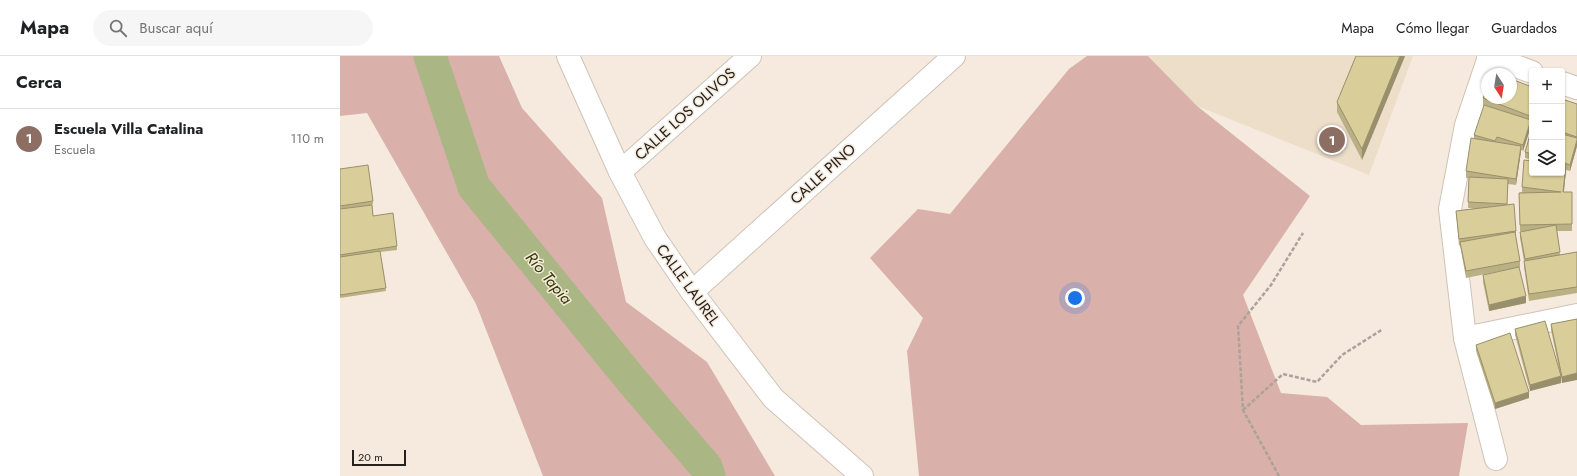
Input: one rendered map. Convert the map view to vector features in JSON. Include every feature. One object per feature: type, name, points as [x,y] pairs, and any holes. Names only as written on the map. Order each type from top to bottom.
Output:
[{"type":"street","name":"CALLE LAUREL","points":[[568,56],[620,172],[654,238],[692,292],[773,398],[862,476]]},
{"type":"street","name":"CALLE LOS OLIVOS","points":[[620,172],[750,56]]},
{"type":"street","name":"CALLE PINO","points":[[692,292],[954,56]]},
{"type":"street","points":[[1496,460],[1465,338],[1450,209],[1466,125],[1488,56],[1529,71]]},
{"type":"street","points":[[1565,84],[1577,88]]},
{"type":"street","points":[[1465,338],[1577,315]]},
{"type":"path","points":[[1279,476],[1243,410],[1238,326],[1271,285],[1303,233]]},
{"type":"path","points":[[1243,410],[1283,374],[1317,382],[1342,356],[1383,329]]},
{"type":"shaded area","points":[[340,56],[499,56],[522,108],[602,198],[626,302],[707,362],[775,476],[543,476],[476,304],[367,113],[340,116]]},
{"type":"shaded area","points":[[1087,56],[1148,56],[1197,106],[1310,196],[1243,295],[1281,393],[1327,397],[1361,425],[1468,423],[1459,476],[919,476],[907,351],[923,318],[870,258],[918,209],[950,214],[1069,69]]},
{"type":"shaded area","points":[[1148,56],[1413,56],[1369,175],[1197,106]]},
{"type":"building","points":[[1356,56],[1400,56],[1362,149],[1337,102]]},
{"type":"building","points":[[1517,81],[1529,86],[1529,116],[1499,104],[1517,104]]},
{"type":"building","points":[[1565,100],[1577,104],[1577,137],[1565,133]]},
{"type":"building","points":[[1484,105],[1529,119],[1529,126],[1523,145],[1497,137],[1495,141],[1474,135]]},
{"type":"building","points":[[1565,135],[1577,138],[1570,165],[1565,163]]},
{"type":"building","points":[[1471,138],[1521,146],[1516,179],[1466,171]]},
{"type":"building","points":[[1529,138],[1529,153],[1525,152]]},
{"type":"building","points":[[1524,160],[1529,161],[1529,176],[1565,176],[1563,192],[1572,192],[1572,224],[1520,225],[1519,193],[1561,192],[1522,187]]},
{"type":"building","points":[[368,165],[373,201],[340,206],[340,169]]},
{"type":"building","points":[[1469,177],[1508,179],[1507,204],[1468,202]]},
{"type":"building","points":[[1514,204],[1516,231],[1459,239],[1456,211]]},
{"type":"building","points":[[372,205],[373,216],[393,213],[397,246],[340,255],[340,209]]},
{"type":"building","points":[[1556,225],[1560,252],[1525,259],[1520,232]]},
{"type":"building","points":[[1515,232],[1520,261],[1466,271],[1460,242]]},
{"type":"building","points":[[380,251],[386,288],[340,295],[340,257]]},
{"type":"building","points":[[1577,252],[1577,287],[1529,294],[1524,261]]},
{"type":"building","points":[[1519,267],[1526,296],[1489,305],[1483,275]]},
{"type":"building","points":[[1577,319],[1577,373],[1562,377],[1551,324]]},
{"type":"building","points":[[1545,321],[1561,376],[1530,385],[1515,329]]},
{"type":"building","points":[[1510,333],[1529,392],[1495,403],[1476,345]]},
{"type":"waterway","name":"Río Tapia","points":[[430,56],[474,187],[633,382],[706,467],[709,476]]},
{"type":"place","name":"Escuela Villa Catalina","points":[[1332,140]]}]
